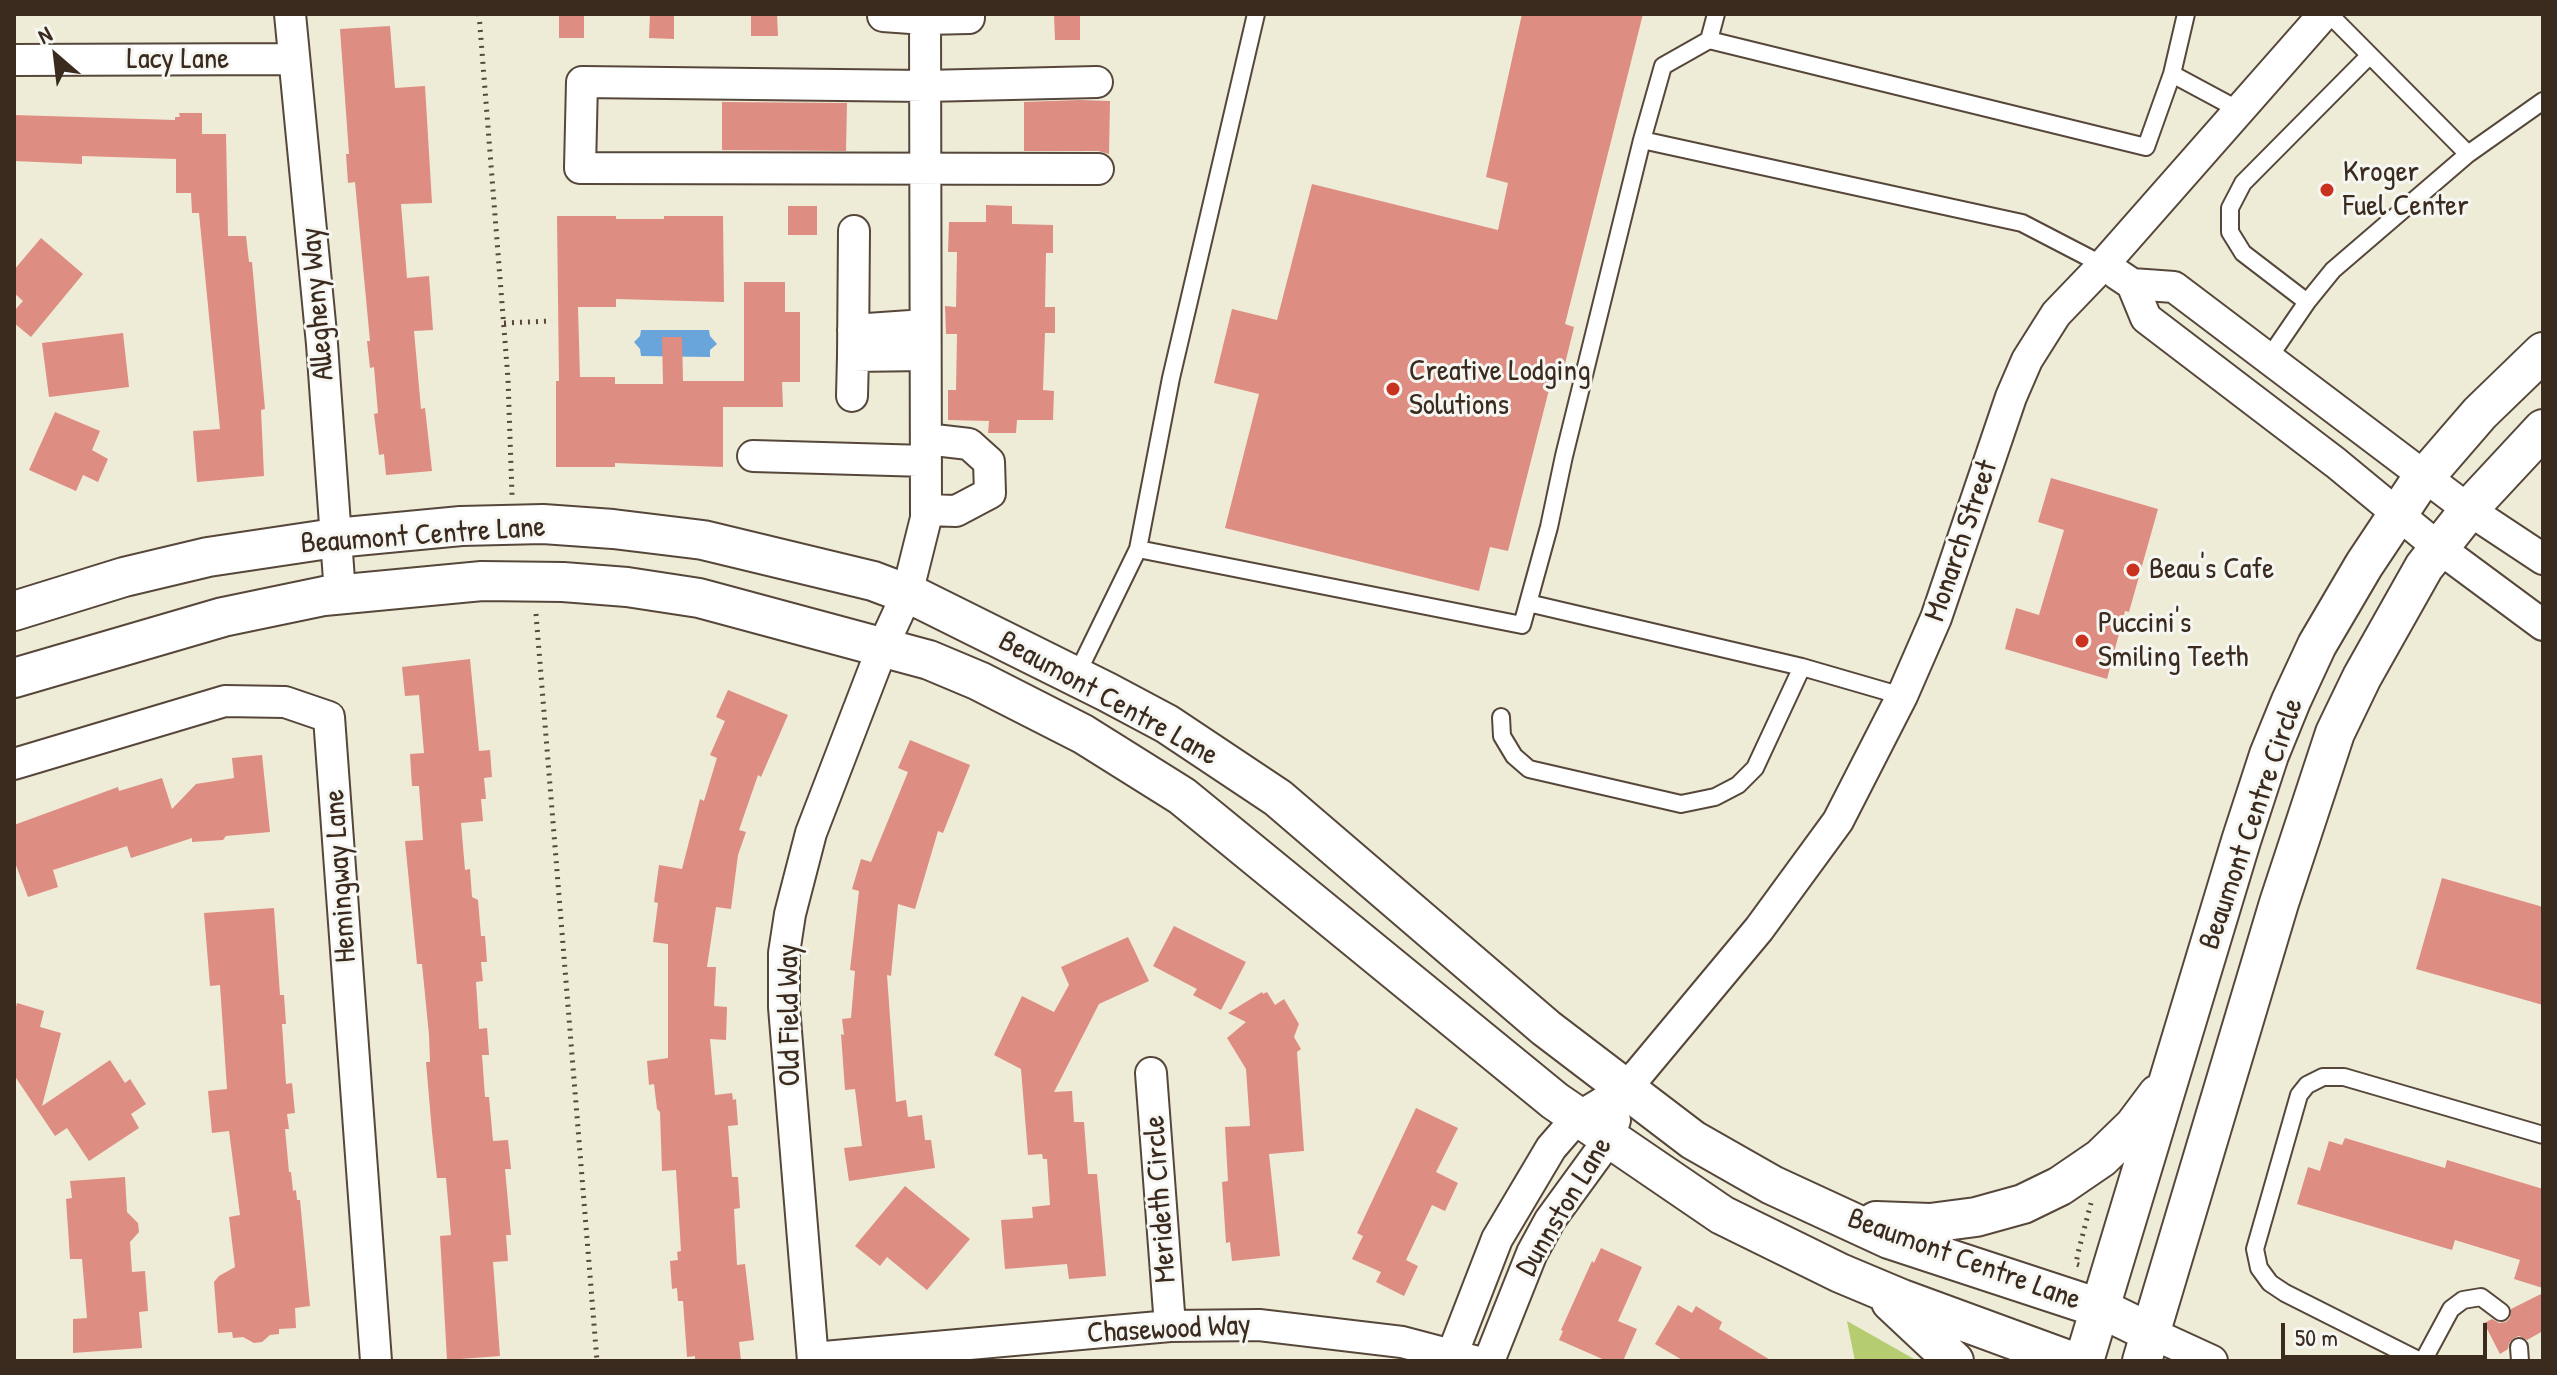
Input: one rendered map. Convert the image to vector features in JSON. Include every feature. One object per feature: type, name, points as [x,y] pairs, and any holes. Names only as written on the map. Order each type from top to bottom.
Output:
[{"type":"street","name":"Allegheny Way","points":[[290,14],[322,344],[340,594]]},
{"type":"street","points":[[883,14],[969,18],[969,14]]},
{"type":"street","name":"Monarch Street","points":[[1625,1089],[1759,929],[1838,821],[1902,696],[1936,618],[2011,397],[2027,360],[2056,314],[2326,14]]},
{"type":"street","points":[[753,456],[926,450],[969,444],[989,462],[990,493],[956,511],[926,510],[926,450],[925,340],[925,16]]},
{"type":"street","name":"Lacy Lane","points":[[14,60],[294,59]]},
{"type":"street","points":[[1097,82],[925,86],[582,82],[580,168],[1098,169]]},
{"type":"street","points":[[852,396],[854,231]]},
{"type":"street","points":[[2103,265],[2132,284],[2174,287],[2469,510],[2543,559]]},
{"type":"street","points":[[2132,284],[2146,318],[2336,463],[2439,548],[2543,625]]},
{"type":"street","points":[[853,343],[925,340]]},
{"type":"street","name":"Beaumont Centre Circle","points":[[2084,1361],[2241,841],[2280,728],[2317,645],[2425,476],[2480,413],[2543,352]]},
{"type":"street","name":"Beaumont Centre Circle","points":[[2146,1347],[2279,903],[2335,733],[2377,649],[2424,567],[2469,510],[2543,429]]},
{"type":"street","name":"Old Field Way","points":[[813,1360],[784,1007],[784,953],[790,914],[811,833],[883,646],[907,594],[926,510]]},
{"type":"street","name":"Beaumont Centre Lane","points":[[14,611],[124,577],[208,557],[335,538],[461,526],[543,524],[703,540],[873,581],[907,594],[1076,676],[1167,724],[1278,798],[1546,1028],[1693,1140],[1772,1185],[1889,1239],[2102,1309],[2146,1347]]},
{"type":"street","name":"Beaumont Centre Lane","points":[[14,678],[223,617],[340,594],[482,581],[627,587],[699,598],[929,660],[979,681],[1083,734],[1182,796],[1577,1118],[1722,1215],[1775,1243],[1878,1289],[2071,1361]]},
{"type":"street","name":"Hemingway Lane","points":[[14,764],[225,701],[285,702],[329,717],[376,1361]]},
{"type":"street","name":"Merideth Circle","points":[[1151,1073],[1170,1326]]},
{"type":"street","points":[[1849,1220],[1930,1223],[1976,1217],[2023,1204],[2060,1186],[2101,1158],[2134,1126],[2170,1079]]},
{"type":"street","name":"Dunnston Lane","points":[[1463,1358],[1497,1239],[1551,1148],[1577,1118],[1625,1089]]},
{"type":"street","name":"Dunnston Lane","points":[[1489,1361],[1532,1253],[1550,1220],[1609,1139],[1625,1089]]},
{"type":"street","points":[[1878,1289],[1954,1361]]},
{"type":"street","name":"Chasewood Way","points":[[813,1360],[1170,1326],[1259,1325],[1402,1342],[1463,1358]]},
{"type":"street","points":[[2146,1347],[2212,1361]]},
{"type":"lane","points":[[1076,676],[1138,549],[1171,378],[1256,14]]},
{"type":"lane","points":[[1709,40],[1716,14]]},
{"type":"lane","points":[[1138,549],[1522,625],[1663,66],[1709,40],[2146,147],[2172,74],[2186,14]]},
{"type":"lane","points":[[2326,14],[2468,154]]},
{"type":"lane","points":[[2307,302],[2243,253],[2230,232],[2230,208],[2243,183],[2369,56]]},
{"type":"lane","points":[[2172,74],[2239,110]]},
{"type":"lane","points":[[2268,359],[2333,270],[2468,154],[2543,101]]},
{"type":"lane","points":[[1642,140],[2022,223],[2103,265]]},
{"type":"lane","points":[[1528,603],[1802,667],[1902,696]]},
{"type":"lane","points":[[1501,717],[1502,736],[1514,756],[1529,769],[1681,804],[1715,797],[1738,785],[1755,768],[1802,667]]},
{"type":"lane","points":[[2501,1312],[2481,1297],[2463,1300],[2451,1309],[2421,1361],[2270,1283],[2259,1268],[2255,1249],[2299,1095],[2307,1085],[2323,1077],[2344,1077],[2543,1135]]},
{"type":"path","points":[[479,14],[504,323],[512,495]]},
{"type":"path","points":[[504,323],[552,321]]},
{"type":"path","points":[[536,614],[597,1361]]},
{"type":"path","points":[[2091,1269],[2076,1264],[2094,1193]]},
{"type":"green space","points":[[1847,1321],[1914,1359],[1916,1361],[1855,1361]]},
{"type":"water","points":[[641,330],[709,330],[717,344],[710,350],[710,357],[641,356],[634,342]]},
{"type":"building","points":[[559,14],[584,14],[584,38],[559,38]]},
{"type":"building","points":[[650,14],[674,14],[674,39],[649,38]]},
{"type":"building","points":[[751,14],[777,14],[778,36],[751,36]]},
{"type":"building","points":[[1054,14],[1080,14],[1080,40],[1055,40]]},
{"type":"building","name":"Creative Lodging Solutions","points":[[1522,14],[1643,14],[1565,324],[1574,327],[1562,376],[1553,374],[1508,551],[1490,547],[1479,591],[1225,528],[1259,394],[1214,383],[1232,309],[1277,320],[1312,184],[1498,230],[1508,183],[1486,177]]},
{"type":"building","points":[[390,26],[395,88],[425,86],[432,203],[401,204],[407,278],[429,276],[433,330],[414,331],[421,409],[425,408],[432,471],[386,475],[384,454],[379,455],[374,414],[378,413],[374,367],[370,368],[367,341],[370,341],[355,182],[348,183],[346,154],[349,154],[340,29]]},
{"type":"building","points":[[1110,101],[1109,154],[1098,151],[1024,151],[1024,102]]},
{"type":"building","points":[[722,102],[847,103],[846,151],[722,150]]},
{"type":"building","points":[[179,113],[202,113],[202,134],[226,134],[228,236],[246,236],[249,262],[252,262],[265,409],[261,410],[264,476],[197,482],[193,431],[220,429],[199,213],[192,213],[191,193],[176,193],[176,159],[82,156],[82,164],[14,161],[14,115],[175,120],[175,117],[180,117]]},
{"type":"building","points":[[986,205],[1012,206],[1012,224],[1053,225],[1053,253],[1046,253],[1045,307],[1055,307],[1055,333],[1045,333],[1043,390],[1054,391],[1053,420],[1017,420],[1016,433],[988,433],[989,421],[948,420],[948,390],[956,390],[957,334],[946,334],[945,306],[956,307],[957,252],[948,252],[949,222],[986,222]]},
{"type":"building","points":[[788,206],[817,206],[817,235],[788,235]]},
{"type":"building","points":[[557,216],[664,219],[664,216],[723,216],[724,302],[616,299],[616,307],[578,307],[580,377],[615,377],[615,384],[663,384],[662,337],[682,337],[683,381],[744,381],[744,282],[785,282],[785,312],[800,312],[800,382],[782,382],[783,407],[723,407],[723,467],[615,463],[615,467],[556,467],[556,381],[559,381]]},
{"type":"building","points":[[41,238],[83,274],[31,337],[14,323],[14,311],[23,301],[14,293],[14,270]]},
{"type":"building","points":[[123,333],[129,387],[49,397],[42,343]]},
{"type":"building","points":[[55,412],[100,431],[92,450],[108,459],[98,482],[83,475],[76,491],[29,470]]},
{"type":"building","points":[[2051,478],[2158,509],[2107,679],[2005,649],[2016,608],[2039,615],[2064,530],[2038,522]]},
{"type":"building","points":[[470,659],[479,751],[490,750],[492,777],[484,778],[486,799],[481,799],[483,821],[461,823],[465,870],[470,869],[472,897],[478,900],[481,936],[485,936],[487,962],[481,962],[483,981],[476,982],[479,1029],[487,1028],[489,1055],[482,1055],[493,1141],[508,1140],[511,1169],[505,1169],[511,1235],[506,1235],[508,1261],[493,1262],[500,1356],[447,1360],[440,1236],[451,1235],[446,1178],[437,1178],[426,1062],[430,1062],[429,1035],[422,964],[417,964],[405,841],[423,840],[419,786],[412,786],[410,754],[424,753],[419,695],[405,696],[402,667]]},
{"type":"building","points":[[728,690],[788,715],[761,777],[758,775],[739,830],[746,832],[738,855],[731,909],[716,907],[707,967],[716,967],[714,1006],[727,1007],[726,1040],[710,1039],[715,1095],[732,1093],[733,1100],[736,1099],[738,1125],[728,1126],[732,1177],[738,1177],[740,1208],[734,1209],[737,1265],[745,1264],[754,1340],[739,1342],[741,1361],[695,1361],[695,1356],[687,1357],[683,1301],[678,1301],[677,1288],[672,1289],[670,1261],[678,1260],[677,1252],[681,1251],[676,1170],[662,1171],[660,1112],[654,1084],[649,1085],[647,1061],[668,1058],[668,944],[653,942],[658,903],[654,902],[659,865],[682,869],[700,799],[704,801],[717,758],[710,755],[725,721],[716,717]]},
{"type":"building","points":[[910,740],[970,765],[943,833],[938,831],[915,909],[898,904],[891,976],[887,975],[896,1102],[906,1100],[908,1117],[922,1115],[925,1140],[931,1140],[935,1168],[849,1181],[844,1148],[862,1146],[855,1089],[845,1090],[841,1034],[844,1035],[842,1019],[851,1018],[855,971],[850,970],[859,891],[852,889],[861,859],[871,862],[908,772],[898,768]]},
{"type":"building","points":[[262,755],[270,832],[226,836],[223,840],[192,842],[192,838],[131,858],[127,846],[53,870],[58,887],[28,897],[14,860],[14,825],[118,787],[119,791],[162,778],[172,809],[196,784],[234,778],[232,758]]},
{"type":"building","points":[[2442,878],[2543,907],[2543,1005],[2416,969]]},
{"type":"building","points":[[274,908],[280,995],[284,995],[286,1024],[282,1024],[286,1084],[292,1083],[295,1113],[287,1114],[289,1129],[285,1129],[293,1191],[296,1190],[297,1200],[300,1200],[310,1306],[295,1308],[296,1328],[279,1329],[279,1334],[254,1343],[243,1337],[233,1338],[232,1332],[218,1333],[214,1282],[235,1267],[229,1217],[240,1215],[229,1131],[212,1133],[208,1091],[227,1089],[220,985],[210,986],[204,913]]},
{"type":"building","points":[[1174,926],[1246,962],[1221,1010],[1193,995],[1197,989],[1153,966]]},
{"type":"building","points":[[1128,937],[1149,981],[1099,1004],[1054,1092],[1072,1091],[1074,1122],[1084,1122],[1088,1174],[1097,1174],[1106,1276],[1069,1279],[1067,1264],[1005,1269],[1001,1220],[1033,1218],[1032,1207],[1050,1205],[1047,1159],[1043,1159],[1042,1154],[1028,1155],[1021,1069],[994,1055],[1022,996],[1054,1012],[1069,985],[1061,967]]},
{"type":"building","points":[[1267,992],[1275,1005],[1284,999],[1299,1024],[1294,1037],[1301,1049],[1297,1052],[1304,1151],[1269,1154],[1280,1256],[1232,1261],[1230,1242],[1226,1243],[1222,1182],[1228,1181],[1225,1127],[1250,1126],[1246,1069],[1227,1038],[1246,1022],[1228,1013]]},
{"type":"building","points":[[17,1003],[44,1011],[40,1027],[61,1033],[42,1106],[110,1060],[125,1083],[130,1079],[146,1104],[131,1114],[139,1128],[89,1161],[67,1128],[55,1136],[14,1075],[14,1015]]},
{"type":"building","points":[[1416,1108],[1458,1128],[1436,1172],[1458,1183],[1445,1211],[1432,1205],[1406,1260],[1418,1266],[1404,1296],[1376,1282],[1381,1272],[1352,1259],[1363,1236],[1357,1233]]},
{"type":"building","points":[[2345,1138],[2445,1168],[2447,1160],[2543,1189],[2543,1288],[2514,1279],[2520,1260],[2455,1240],[2452,1250],[2297,1204],[2308,1167],[2320,1171],[2329,1141],[2342,1145]]},
{"type":"building","points":[[125,1177],[127,1212],[138,1223],[139,1232],[130,1242],[132,1272],[145,1271],[148,1311],[139,1312],[142,1348],[73,1353],[73,1319],[87,1318],[82,1259],[70,1259],[66,1199],[72,1198],[70,1181]]},
{"type":"building","points":[[905,1186],[970,1239],[927,1290],[887,1257],[880,1266],[855,1246]]},
{"type":"building","points":[[1601,1248],[1642,1267],[1618,1321],[1637,1329],[1623,1361],[1607,1361],[1559,1340],[1592,1261],[1594,1263]]},
{"type":"building","points":[[2543,1293],[2543,1331],[2527,1340],[2519,1336],[2514,1338],[2508,1349],[2500,1354],[2484,1323],[2492,1319],[2499,1323],[2506,1322],[2511,1309]]},
{"type":"building","points":[[1678,1305],[1692,1313],[1696,1306],[1722,1322],[1719,1329],[1772,1361],[1684,1361],[1655,1344]]},
{"type":"place","name":"Kroger Fuel Center","points":[[2327,190]]},
{"type":"place","name":"Creative Lodging Solutions","points":[[1393,389]]},
{"type":"place","name":"Beau's Cafe","points":[[2133,570]]},
{"type":"place","name":"Puccini's Smiling Teeth","points":[[2082,641]]}]
